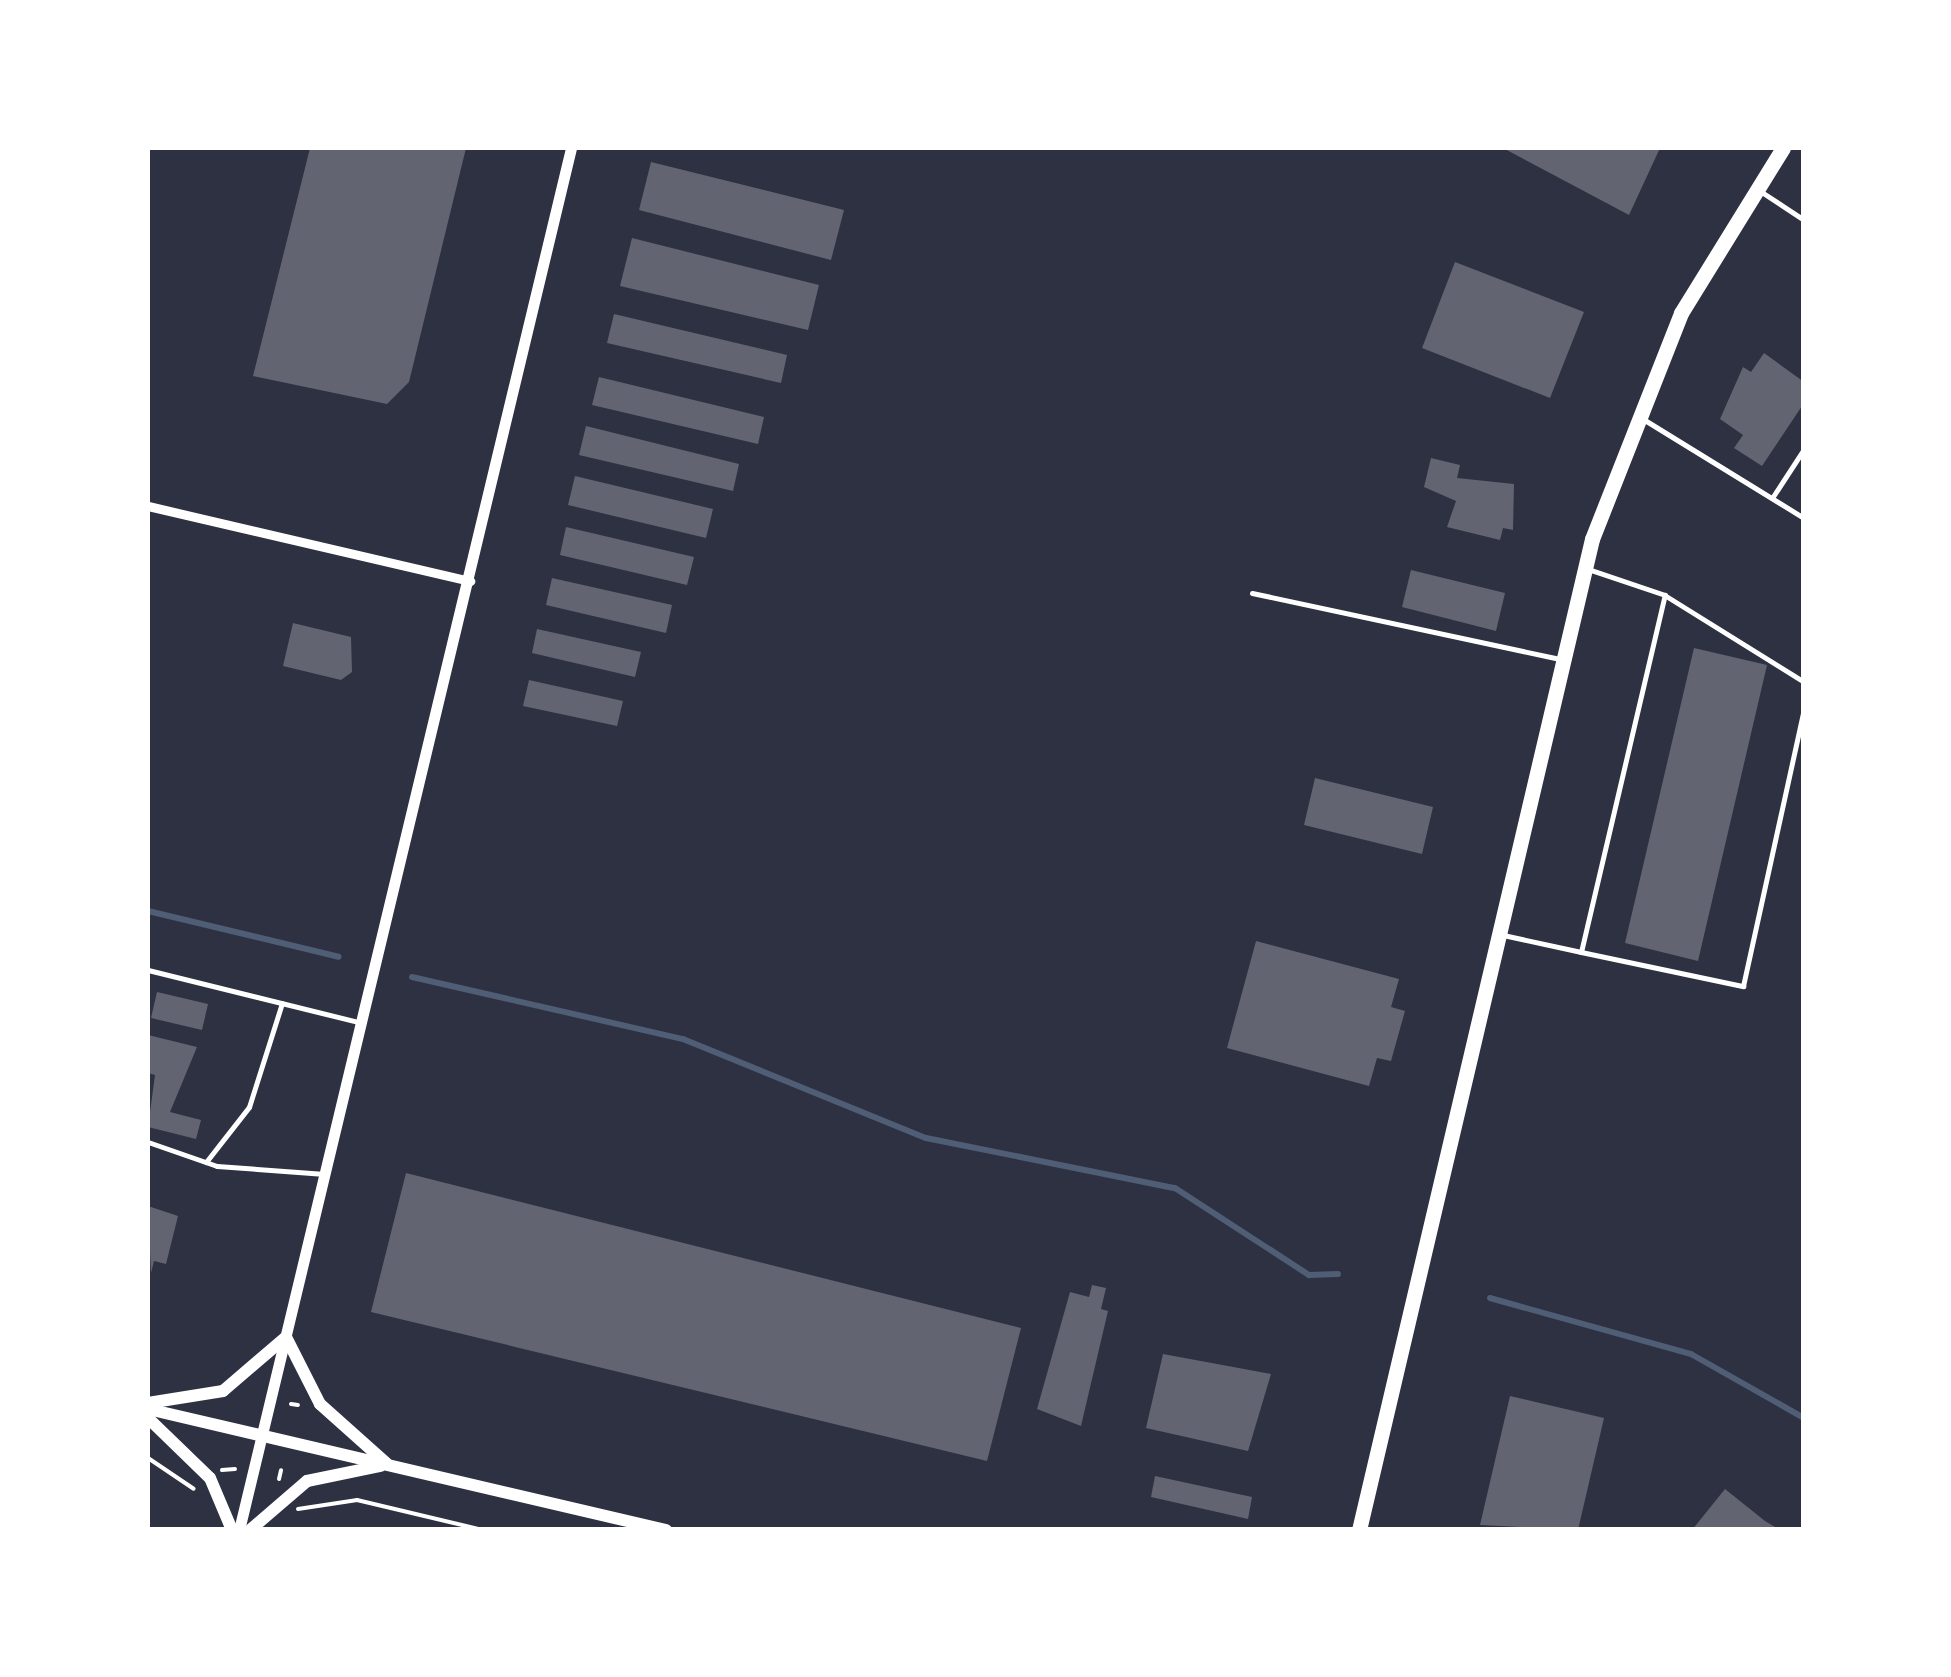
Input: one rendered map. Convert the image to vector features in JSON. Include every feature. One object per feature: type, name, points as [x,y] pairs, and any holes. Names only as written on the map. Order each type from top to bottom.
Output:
[{"type":"main road","points":[[1359,1529],[1495,934],[1584,567],[1636,414],[1754,187],[1782,148]]},
{"type":"main road","points":[[148,1406],[223,1390],[286,1337],[320,1404],[388,1465]]},
{"type":"main road","points":[[148,1406],[666,1530]]},
{"type":"main road","points":[[148,1418],[210,1478],[236,1530]]},
{"type":"main road","points":[[250,1530],[308,1481],[388,1465]]},
{"type":"street","points":[[236,1530],[470,582],[571,148]]},
{"type":"street","points":[[148,506],[470,582]]},
{"type":"lane","points":[[1754,187],[1804,220]]},
{"type":"lane","points":[[1636,414],[1804,518]]},
{"type":"lane","points":[[1772,498],[1804,449]]},
{"type":"lane","points":[[1584,567],[1666,596],[1804,682]]},
{"type":"lane","points":[[1252,592],[1560,659]]},
{"type":"lane","points":[[1581,952],[1666,596]]},
{"type":"lane","points":[[1495,934],[1743,986],[1804,708]]},
{"type":"lane","points":[[148,970],[363,1023]]},
{"type":"lane","points":[[206,1162],[249,1107],[282,1003]]},
{"type":"lane","points":[[148,1142],[206,1162],[326,1174]]},
{"type":"path","points":[[296,1413],[297,1403]]},
{"type":"path","points":[[148,1458],[194,1489]]},
{"type":"path","points":[[230,1459],[225,1469],[235,1468]]},
{"type":"path","points":[[272,1478],[281,1482],[281,1470]]},
{"type":"path","points":[[295,1506],[356,1500],[483,1530]]},
{"type":"building","points":[[310,148],[466,148],[409,382],[387,404],[253,376]]},
{"type":"building","points":[[1503,148],[1660,148],[1629,215]]},
{"type":"building","points":[[651,162],[844,210],[831,260],[639,210]]},
{"type":"building","points":[[632,238],[819,285],[808,330],[620,286]]},
{"type":"building","points":[[1455,262],[1584,312],[1550,398],[1422,348]]},
{"type":"building","points":[[614,314],[787,355],[781,383],[607,343]]},
{"type":"building","points":[[1764,353],[1804,382],[1804,403],[1762,466],[1734,448],[1743,435],[1720,419],[1743,367],[1751,372]]},
{"type":"building","points":[[599,377],[764,417],[758,444],[592,405]]},
{"type":"building","points":[[586,426],[739,464],[733,491],[579,455]]},
{"type":"building","points":[[1431,458],[1460,465],[1457,478],[1514,484],[1513,530],[1503,528],[1500,540],[1447,527],[1456,501],[1424,487]]},
{"type":"building","points":[[575,476],[713,509],[706,538],[568,505]]},
{"type":"building","points":[[566,527],[694,557],[687,585],[560,555]]},
{"type":"building","points":[[1411,570],[1505,593],[1496,631],[1402,607]]},
{"type":"building","points":[[552,578],[672,605],[666,633],[546,605]]},
{"type":"building","points":[[293,623],[351,637],[352,672],[341,680],[283,666]]},
{"type":"building","points":[[537,629],[641,652],[635,677],[532,653]]},
{"type":"building","points":[[1694,648],[1767,665],[1698,961],[1625,943]]},
{"type":"building","points":[[529,680],[623,701],[617,726],[523,706]]},
{"type":"building","points":[[1315,778],[1433,807],[1422,854],[1304,825]]},
{"type":"building","points":[[1256,941],[1399,979],[1391,1007],[1405,1011],[1391,1061],[1377,1058],[1369,1086],[1227,1048]]},
{"type":"building","points":[[157,992],[208,1004],[202,1030],[151,1018]]},
{"type":"building","points":[[148,1035],[197,1047],[170,1112],[201,1120],[196,1139],[148,1127],[155,1075],[148,1073]]},
{"type":"building","points":[[406,1173],[1021,1328],[987,1461],[371,1312]]},
{"type":"building","points":[[148,1206],[178,1216],[166,1264],[154,1261],[151,1273]]},
{"type":"building","points":[[1092,1285],[1106,1288],[1101,1309],[1108,1311],[1081,1426],[1037,1409],[1070,1292],[1089,1297]]},
{"type":"building","points":[[1163,1354],[1271,1374],[1248,1451],[1146,1428]]},
{"type":"building","points":[[1510,1396],[1604,1418],[1578,1530],[1480,1525]]},
{"type":"building","points":[[1155,1476],[1252,1497],[1248,1519],[1151,1497]]},
{"type":"building","points":[[1725,1489],[1765,1521],[1780,1530],[1692,1530]]},
{"type":"waterway","points":[[148,911],[339,957]]},
{"type":"waterway","points":[[412,977],[683,1039],[926,1138],[1175,1188],[1309,1275],[1338,1274]]},
{"type":"waterway","points":[[1490,1298],[1691,1354],[1804,1418]]}]
